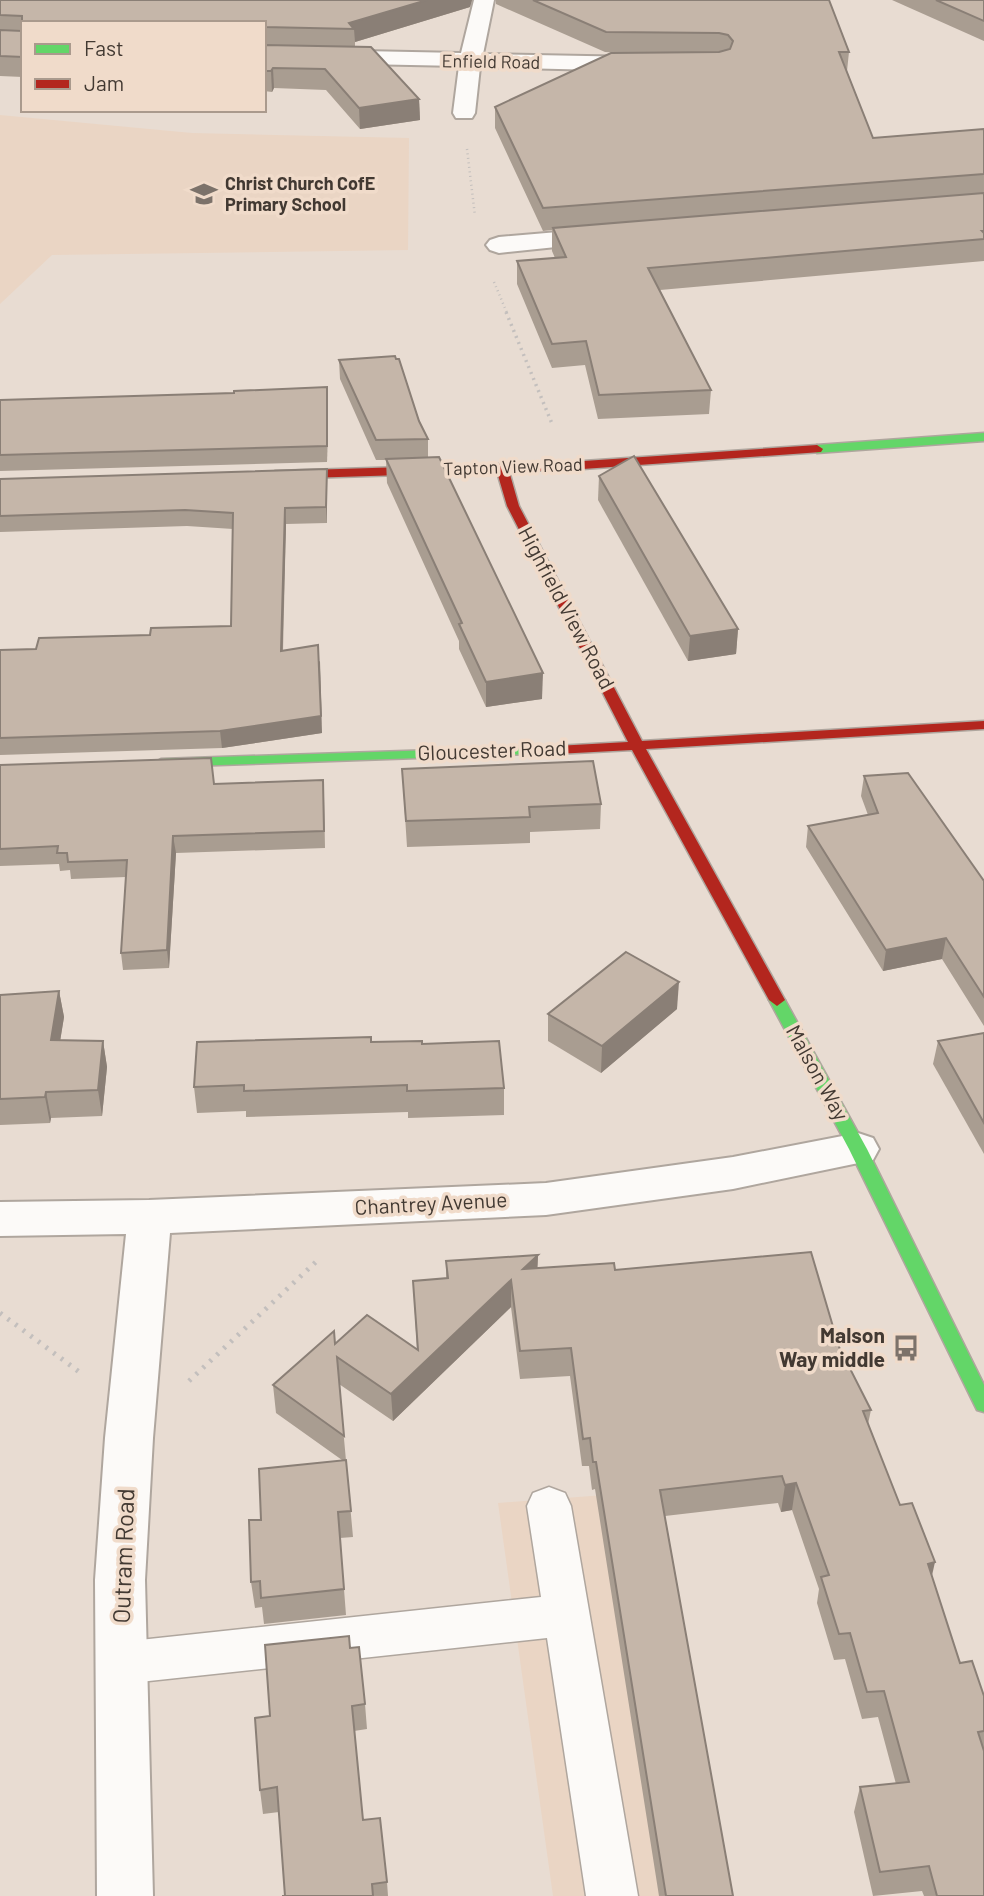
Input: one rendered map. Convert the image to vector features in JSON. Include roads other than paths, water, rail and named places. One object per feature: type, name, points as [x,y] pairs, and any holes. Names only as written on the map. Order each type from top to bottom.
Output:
[{"type":"street","points":[[464,113],[470,62],[484,0]]},
{"type":"street","name":"Enfield Road","points":[[266,55],[470,62],[663,64]]},
{"type":"street","points":[[488,244],[624,235]]},
{"type":"street","name":"Tapton View Road","points":[[252,475],[569,466],[984,436]]},
{"type":"street","name":"Highfield View Road","points":[[502,467],[513,506],[638,747]]},
{"type":"street","name":"Gloucester Road","points":[[148,763],[638,747],[984,725]]},
{"type":"street","name":"Malson Way","points":[[638,747],[858,1149],[984,1404]]},
{"type":"street","name":"Chantrey Avenue","points":[[0,1219],[149,1217],[546,1199],[733,1173],[858,1149]]},
{"type":"street","name":"Outram Road","points":[[125,1896],[120,1580],[131,1410],[149,1217]]},
{"type":"lane","points":[[549,1506],[612,1896]]},
{"type":"lane","points":[[121,1663],[567,1615]]},
{"type":"place","name":"Christ Church CofE Primary School","points":[[204,194]]},
{"type":"place","name":"Malson Way middle","points":[[906,1348]]}]
